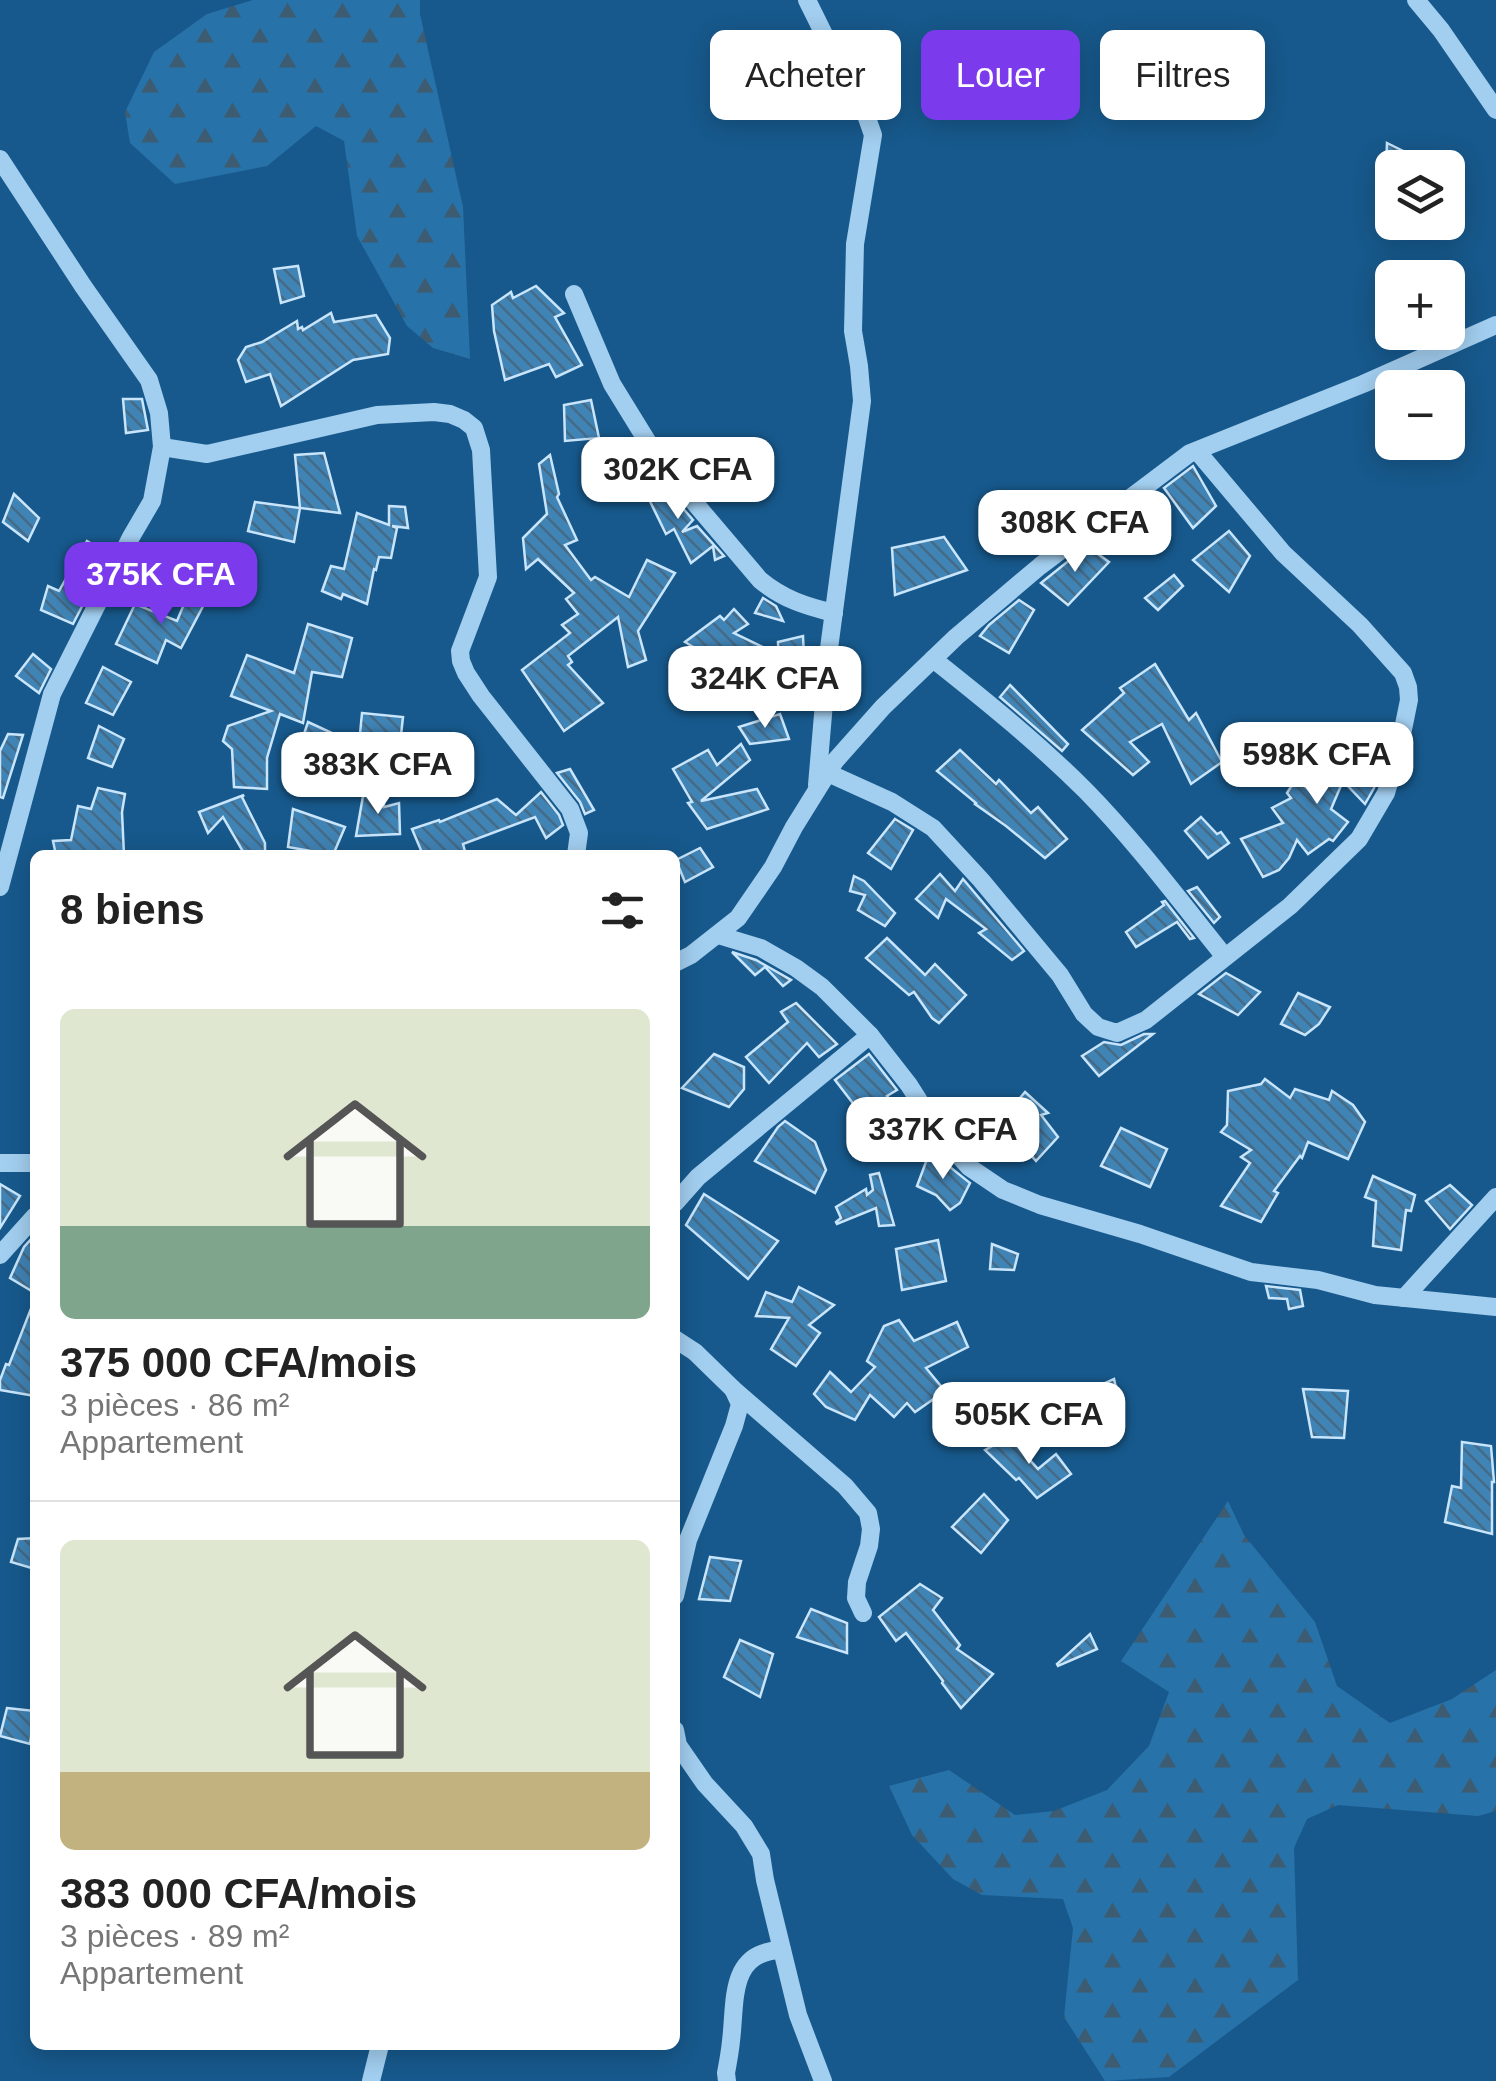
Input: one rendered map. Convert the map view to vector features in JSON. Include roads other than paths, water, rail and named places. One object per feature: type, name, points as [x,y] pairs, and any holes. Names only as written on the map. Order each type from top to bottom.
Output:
[{"type":"street","points":[[807,0],[873,134],[854,244],[853,331],[862,401],[834,613],[817,791]]},
{"type":"street","points":[[1416,0],[1496,110]]},
{"type":"street","points":[[0,160],[149,380],[159,413],[162,447],[152,502],[52,694],[0,887]]},
{"type":"street","points":[[574,294],[612,384],[660,462],[760,580],[794,603],[834,613]]},
{"type":"street","points":[[680,960],[718,935],[750,904],[836,761],[884,707],[1040,566],[1183,457],[1496,325]]},
{"type":"street","points":[[162,447],[207,454],[377,415],[450,414],[474,428],[481,450],[488,577],[460,651],[461,662],[482,696],[570,809],[579,833],[577,850]]},
{"type":"street","points":[[828,773],[892,802],[933,828],[1060,974],[1084,1014],[1098,1027],[1117,1033],[1146,1020],[1290,906],[1359,839],[1386,792],[1399,749],[1408,687],[1403,673],[1360,625],[1282,553],[1196,451]]},
{"type":"street","points":[[933,659],[1020,728],[1087,792],[1225,958]]},
{"type":"street","points":[[718,935],[761,948],[822,987],[870,1035],[909,1084],[942,1137],[969,1168],[1003,1190],[1040,1206],[1140,1234],[1251,1272],[1318,1280],[1375,1295],[1496,1307]]},
{"type":"street","points":[[680,1197],[698,1176],[870,1035]]},
{"type":"street","points":[[0,1163],[30,1163]]},
{"type":"street","points":[[1404,1298],[1496,1197]]},
{"type":"street","points":[[0,1255],[30,1222]]},
{"type":"street","points":[[680,1342],[845,1486],[868,1514],[869,1546],[856,1598],[862,1614]]},
{"type":"street","points":[[680,1574],[688,1540],[734,1426],[740,1404],[733,1389]]},
{"type":"street","points":[[680,1749],[705,1784],[744,1826],[761,1854],[798,2015],[823,2081]]},
{"type":"street","points":[[727,2081],[737,1982],[753,1957],[782,1950]]},
{"type":"street","points":[[371,2081],[379,2050]]}]
